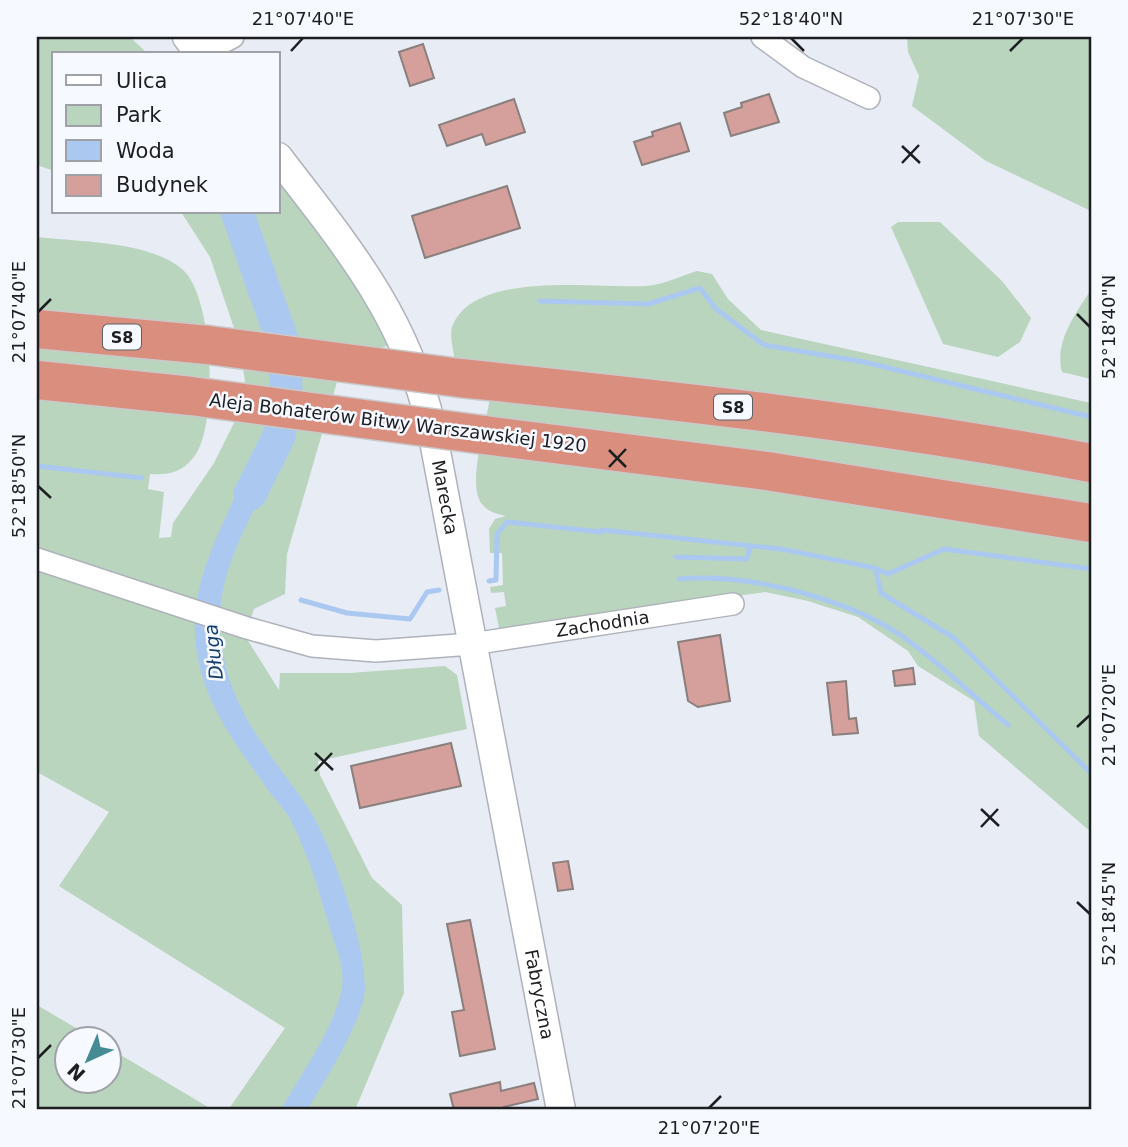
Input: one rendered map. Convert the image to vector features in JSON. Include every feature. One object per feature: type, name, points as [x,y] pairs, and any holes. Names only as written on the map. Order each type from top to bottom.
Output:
[{"type":"highway","name":"S8","points":[[37,329],[208,345],[460,377],[767,410],[987,443],[1091,463]]},
{"type":"highway","name":"Aleja Bohaterów Bitwy Warszawskiej 1920","points":[[37,380],[191,396],[767,471],[1091,523]]},
{"type":"street","points":[[187,37],[198,52]]},
{"type":"street","points":[[204,52],[233,37]]},
{"type":"street","points":[[762,37],[772,47],[803,67],[869,99]]},
{"type":"street","name":"Marecka","points":[[280,160],[379,293],[409,352],[431,425],[517,877]]},
{"type":"street","name":"Zachodnia","points":[[37,559],[247,628],[312,646],[376,651],[472,644],[733,604]]},
{"type":"street","name":"Fabryczna","points":[[517,877],[561,1110]]},
{"type":"green space","points":[[37,37],[130,37],[146,52],[52,52],[52,170],[37,165]]},
{"type":"green space","points":[[907,37],[1091,37],[1091,211],[986,161],[912,106],[919,76],[908,52]]},
{"type":"green space","points":[[280,160],[404,341],[344,358],[287,554],[285,594],[254,609],[245,636],[279,690],[280,673],[350,673],[445,666],[457,675],[467,729],[318,761],[320,775],[372,878],[402,905],[404,993],[355,1110],[228,1110],[285,1028],[59,886],[109,812],[37,772],[37,237],[113,244],[151,253],[182,269],[193,283],[201,305],[209,362],[207,420],[201,443],[193,458],[184,467],[174,472],[150,474],[148,489],[164,492],[159,538],[171,537],[173,523],[214,463],[235,421],[245,380],[237,337],[210,257],[182,214],[280,214]]},
{"type":"green space","points":[[898,222],[940,222],[1002,281],[1031,318],[1020,342],[998,357],[943,344],[891,227]]},
{"type":"green space","points":[[697,271],[712,274],[728,299],[761,330],[1091,403],[1091,832],[979,736],[974,701],[918,666],[908,651],[858,617],[808,601],[765,592],[499,628],[495,608],[506,606],[504,592],[491,593],[490,587],[503,585],[502,553],[490,553],[489,529],[495,519],[506,516],[484,507],[476,483],[490,397],[463,395],[453,350],[452,327],[465,309],[485,297],[510,289],[568,285],[646,286]]},
{"type":"green space","points":[[1091,290],[1091,379],[1062,372],[1060,361],[1063,340]]},
{"type":"green space","points":[[37,1005],[69,1024],[52,1024],[52,1094],[122,1094],[122,1056],[213,1110],[37,1110]]},
{"type":"water","points":[[224,214],[246,214],[282,313],[260,310]]},
{"type":"water","points":[[253,452],[281,456],[241,536],[226,579],[220,623],[223,651],[237,700],[248,721],[307,806],[327,844],[356,928],[365,979],[364,997],[355,1024],[307,1110],[281,1110],[323,1038],[336,1008],[342,984],[340,958],[313,873],[297,834],[289,817],[220,717],[203,679],[195,637],[195,612],[206,565]]},
{"type":"building","points":[[423,44],[434,78],[410,86],[399,52]]},
{"type":"building","points":[[769,94],[779,122],[731,136],[724,113],[742,107],[741,103]]},
{"type":"building","points":[[514,99],[525,132],[486,145],[482,134],[447,146],[439,125]]},
{"type":"building","points":[[680,123],[689,151],[642,165],[634,142],[653,136],[652,132]]},
{"type":"building","points":[[507,186],[520,228],[425,258],[412,216]]},
{"type":"building","points":[[720,635],[730,701],[698,707],[688,701],[678,642]]},
{"type":"building","points":[[913,668],[915,684],[895,686],[893,671]]},
{"type":"building","points":[[846,681],[849,719],[856,718],[858,733],[833,735],[827,683]]},
{"type":"building","points":[[451,743],[461,786],[360,808],[351,766]]},
{"type":"building","points":[[568,861],[573,889],[558,891],[553,863]]},
{"type":"building","points":[[470,920],[495,1049],[460,1056],[452,1012],[464,1010],[447,924]]},
{"type":"building","points":[[500,1082],[501,1091],[534,1083],[538,1099],[504,1107],[505,1110],[454,1110],[450,1094]]},
{"type":"waterway","name":"Długa","points":[[238,214],[285,348],[286,393],[279,436],[250,494]]},
{"type":"waterway","points":[[540,301],[648,304],[700,288],[716,309],[764,345],[864,362],[1091,417]]},
{"type":"waterway","points":[[37,466],[142,478]]},
{"type":"waterway","points":[[489,581],[496,580],[497,534],[507,522],[601,532]]},
{"type":"waterway","points":[[602,530],[781,549],[875,568],[881,593],[954,638],[1091,773]]},
{"type":"waterway","points":[[676,557],[747,559],[750,546]]},
{"type":"waterway","points":[[875,568],[888,574],[944,549],[1091,569]]},
{"type":"waterway","points":[[679,579],[737,580],[768,585],[830,601],[859,613],[909,641],[1008,725]]},
{"type":"waterway","points":[[301,600],[347,613],[410,619],[427,592],[439,590]]}]
